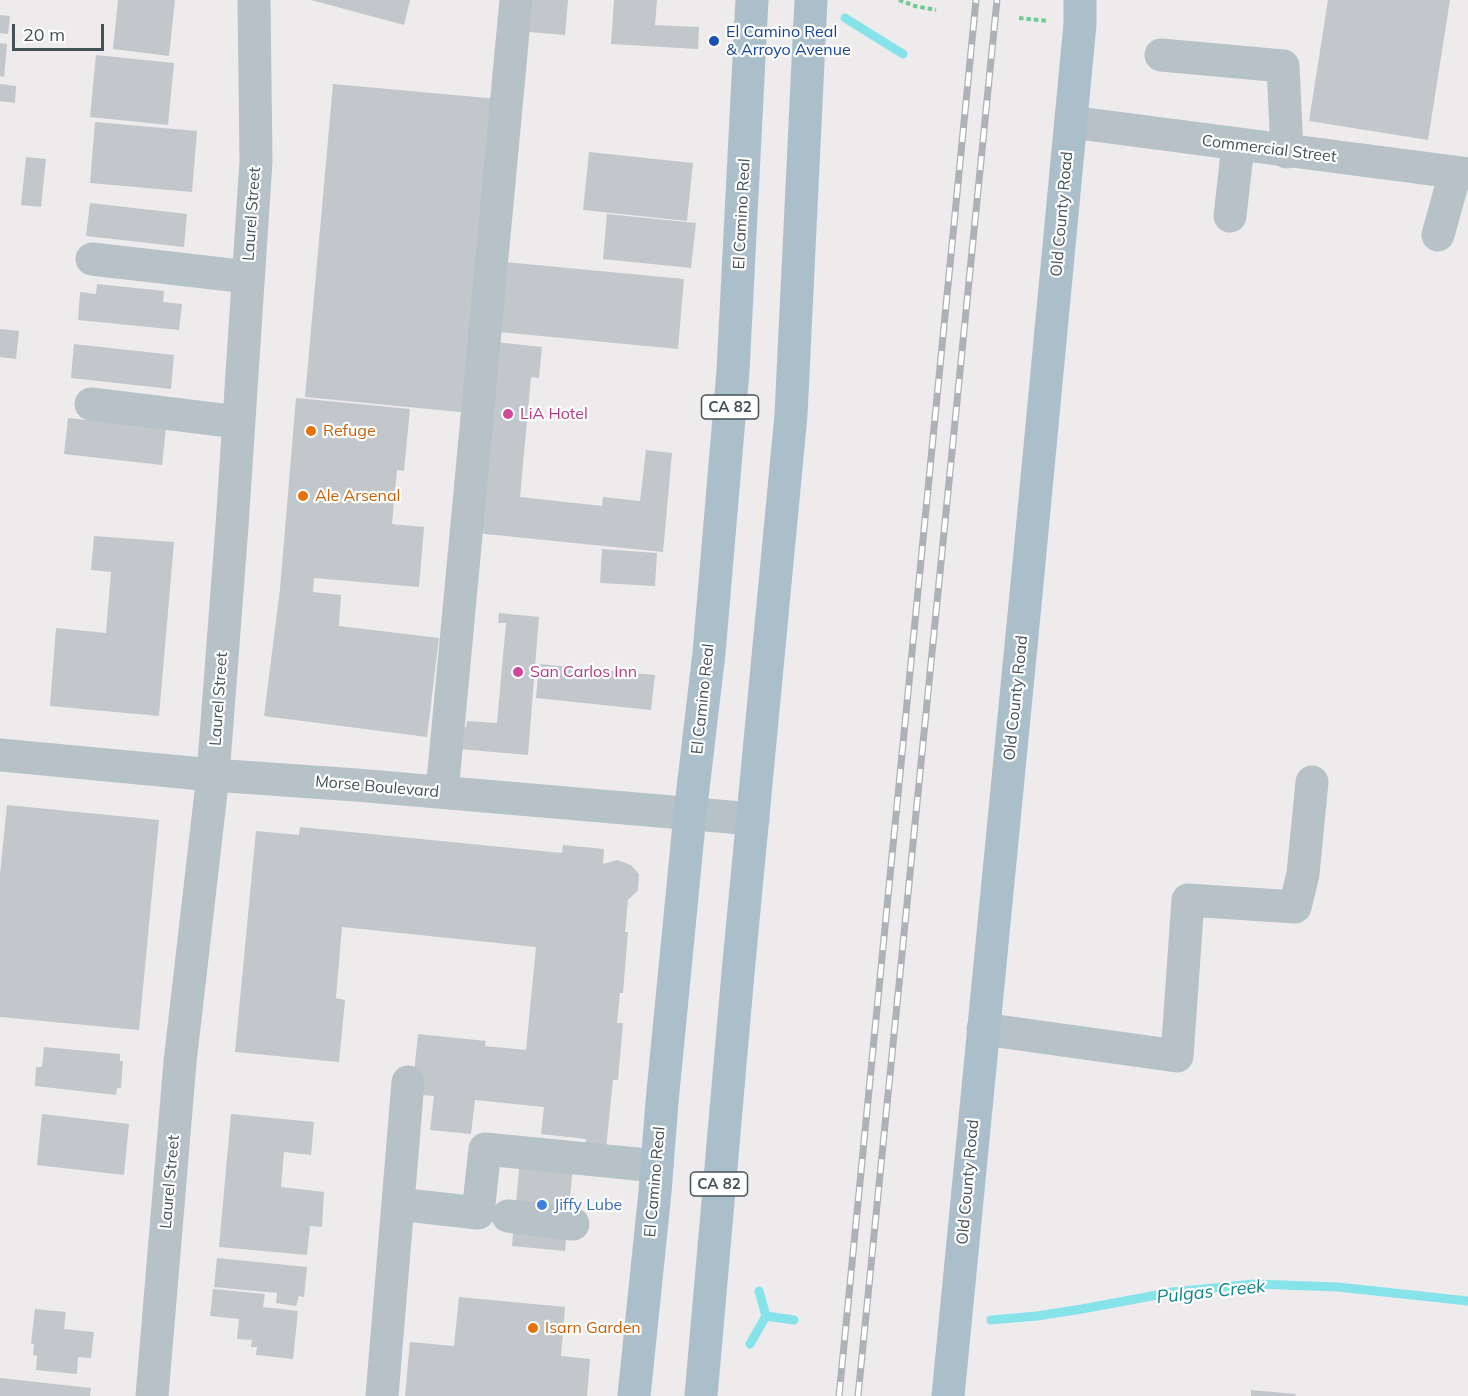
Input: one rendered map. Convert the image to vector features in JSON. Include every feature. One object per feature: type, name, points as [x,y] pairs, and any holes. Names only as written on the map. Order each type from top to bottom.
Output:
[{"type":"main road","name":"El Camino Real","points":[[633,1396],[690,813],[709,653],[733,371],[752,0]]},
{"type":"main road","name":"CA 82","points":[[700,1396],[791,415],[811,0]]},
{"type":"main road","name":"Old County Road","points":[[948,1396],[1071,123],[1080,0]]},
{"type":"street","name":"Laurel Street","points":[[152,1396],[180,1062],[213,775],[256,160],[254,0]]},
{"type":"street","points":[[442,792],[516,0]]},
{"type":"street","points":[[1161,55],[1283,66],[1287,152]]},
{"type":"street","name":"Commercial Street","points":[[1071,123],[1461,173]]},
{"type":"street","points":[[1230,216],[1238,145]]},
{"type":"street","points":[[1438,235],[1461,173]]},
{"type":"street","points":[[92,259],[248,277]]},
{"type":"street","points":[[92,404],[238,422]]},
{"type":"street","name":"Morse Boulevard","points":[[0,755],[213,775],[753,819]]},
{"type":"street","points":[[983,1029],[1177,1056],[1188,900],[1295,907],[1303,874],[1312,782]]},
{"type":"street","points":[[382,1396],[408,1082]]},
{"type":"street","points":[[398,1204],[478,1213],[485,1149],[657,1166]]},
{"type":"street","points":[[508,1216],[573,1224]]},
{"type":"path","points":[[899,0],[936,10]]},
{"type":"path","points":[[1019,18],[1050,21]]},
{"type":"building","points":[[118,0],[175,0],[169,56],[113,49]]},
{"type":"building","points":[[311,0],[410,0],[404,25]]},
{"type":"building","points":[[531,0],[568,0],[565,35],[529,32]]},
{"type":"building","points":[[614,0],[657,0],[655,25],[699,27],[698,49],[611,44]]},
{"type":"building","points":[[1328,0],[1450,0],[1428,140],[1309,121]]},
{"type":"building","points":[[0,15],[10,16],[8,34],[0,33]]},
{"type":"building","points":[[0,43],[7,44],[4,77],[0,76]]},
{"type":"building","points":[[96,55],[174,63],[168,125],[90,117]]},
{"type":"building","points":[[0,84],[16,86],[15,103],[0,101]]},
{"type":"building","points":[[333,84],[498,99],[470,413],[305,397]]},
{"type":"building","points":[[95,122],[197,131],[192,192],[90,183]]},
{"type":"building","points":[[589,152],[693,163],[687,221],[583,210]]},
{"type":"building","points":[[26,157],[46,159],[41,207],[21,205]]},
{"type":"building","points":[[90,203],[187,214],[184,247],[86,236]]},
{"type":"building","points":[[607,214],[696,223],[691,268],[603,259]]},
{"type":"building","points":[[505,262],[684,279],[678,349],[499,332]]},
{"type":"building","points":[[97,284],[164,291],[163,302],[182,304],[179,330],[78,320],[80,292],[96,294]]},
{"type":"building","points":[[0,329],[19,331],[16,359],[0,357]]},
{"type":"building","name":"LiA Hotel","points":[[495,342],[542,347],[539,378],[531,377],[520,497],[602,506],[603,497],[640,501],[646,450],[672,453],[663,552],[476,533]]},
{"type":"building","points":[[74,344],[174,355],[171,389],[71,378]]},
{"type":"building","points":[[296,398],[410,409],[404,471],[397,470],[392,524],[424,527],[419,587],[314,578],[313,592],[341,595],[339,626],[439,638],[427,737],[264,716],[280,589]]},
{"type":"building","points":[[68,418],[166,428],[162,465],[64,454]]},
{"type":"building","points":[[94,536],[174,542],[159,716],[50,706],[56,628],[106,633],[111,572],[91,570]]},
{"type":"building","points":[[602,549],[657,553],[655,586],[600,583]]},
{"type":"building","name":"San Carlos Inn","points":[[499,613],[539,617],[528,755],[459,749],[461,727],[466,727],[467,721],[497,723],[506,623],[498,623]]},
{"type":"building","points":[[539,664],[655,675],[651,710],[536,698]]},
{"type":"building","points":[[7,805],[159,820],[139,1030],[0,1017],[0,874]]},
{"type":"building","points":[[300,827],[562,853],[563,845],[604,849],[603,864],[617,860],[631,865],[639,874],[638,890],[628,900],[623,993],[620,993],[617,1023],[623,1023],[618,1080],[613,1080],[606,1149],[585,1147],[586,1139],[541,1134],[544,1107],[475,1100],[471,1134],[430,1130],[434,1096],[412,1094],[418,1034],[486,1041],[485,1046],[526,1050],[536,947],[342,927],[336,998],[345,1000],[339,1062],[235,1052],[256,831],[299,835]]},
{"type":"building","points":[[44,1047],[120,1054],[120,1061],[123,1061],[121,1088],[117,1088],[116,1095],[35,1086],[36,1067],[42,1067]]},
{"type":"building","points":[[42,1114],[129,1124],[124,1175],[37,1165]]},
{"type":"building","points":[[231,1114],[314,1122],[311,1155],[284,1152],[281,1187],[324,1192],[322,1227],[310,1226],[307,1255],[219,1247]]},
{"type":"building","name":"Jiffy Lube","points":[[520,1159],[573,1165],[565,1251],[512,1246]]},
{"type":"building","points":[[217,1258],[307,1267],[304,1297],[299,1296],[296,1306],[276,1303],[277,1293],[214,1287]]},
{"type":"building","points":[[213,1289],[265,1294],[263,1307],[298,1311],[293,1359],[256,1355],[257,1347],[251,1347],[252,1340],[237,1339],[239,1319],[210,1316]]},
{"type":"building","points":[[459,1297],[565,1307],[561,1356],[590,1359],[587,1396],[405,1396],[410,1342],[454,1346]]},
{"type":"building","points":[[35,1309],[66,1312],[64,1329],[94,1332],[91,1358],[78,1357],[77,1374],[36,1370],[37,1356],[33,1355],[34,1344],[31,1344]]},
{"type":"building","points":[[0,1378],[91,1388],[90,1396],[0,1396]]},
{"type":"building","points":[[1251,1390],[1296,1394],[1295,1396],[1251,1396]]},
{"type":"waterway","name":"Pulgas Creek","points":[[845,18],[903,54]]},
{"type":"waterway","name":"Pulgas Creek","points":[[991,1320],[1037,1316],[1173,1292],[1254,1284],[1338,1287],[1468,1301]]},
{"type":"waterway","name":"Pulgas Creek","points":[[759,1291],[766,1316]]},
{"type":"waterway","name":"Pulgas Creek","points":[[766,1316],[794,1320]]},
{"type":"waterway","points":[[750,1344],[766,1316]]},
{"type":"railway","points":[[839,1396],[976,0]]},
{"type":"railway","points":[[858,1396],[997,0]]},
{"type":"place","name":"El Camino Real & Arroyo Avenue","points":[[714,41]]},
{"type":"place","name":"LiA Hotel","points":[[508,414]]},
{"type":"place","name":"Refuge","points":[[311,431]]},
{"type":"place","name":"Ale Arsenal","points":[[303,496]]},
{"type":"place","name":"San Carlos Inn","points":[[518,672]]},
{"type":"place","name":"Jiffy Lube","points":[[542,1205]]},
{"type":"place","name":"Isarn Garden","points":[[533,1328]]}]
